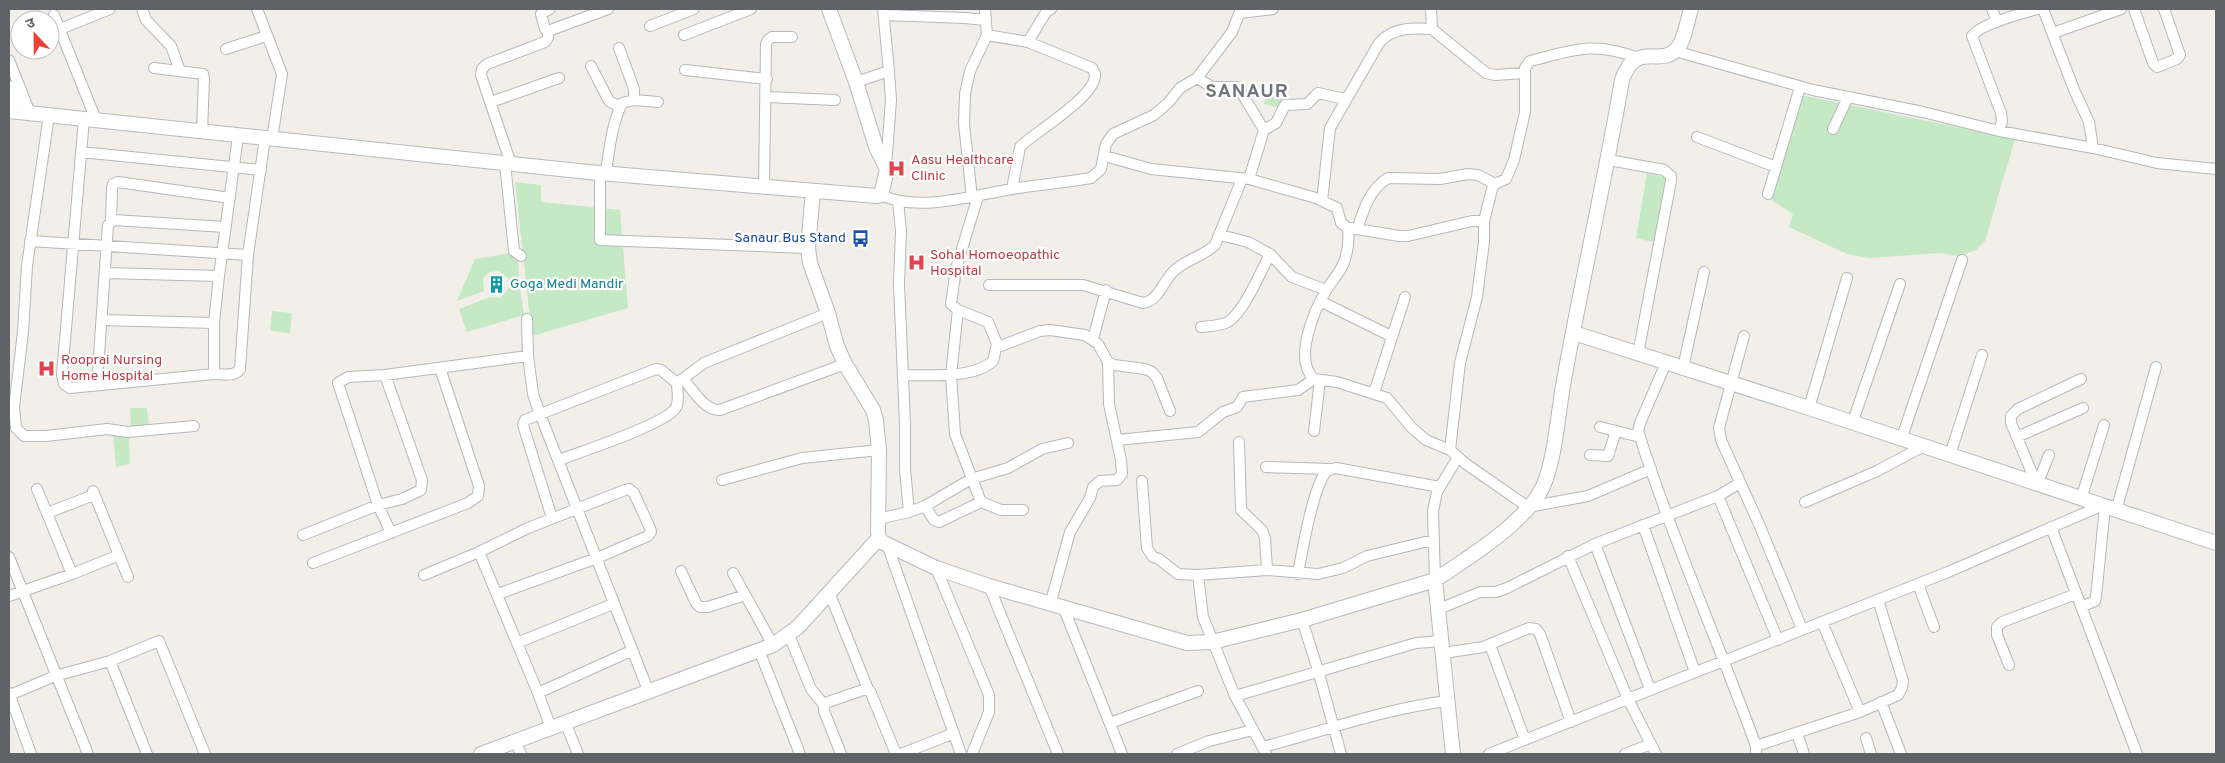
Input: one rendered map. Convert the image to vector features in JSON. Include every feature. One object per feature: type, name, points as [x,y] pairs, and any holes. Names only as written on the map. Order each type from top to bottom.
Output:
[{"type":"street","points":[[110,9],[60,29],[90,119],[81,152],[67,294],[62,381],[70,388],[214,374],[234,374],[240,369],[248,255],[261,170],[282,79],[280,67],[266,36],[257,9]]},
{"type":"street","points":[[142,9],[146,20],[171,46],[180,70]]},
{"type":"street","points":[[521,256],[514,251],[508,164],[491,102],[481,75],[482,69],[487,64],[545,42],[548,38],[548,31],[545,29],[541,14],[550,9]]},
{"type":"street","points":[[548,31],[608,9]]},
{"type":"street","points":[[650,26],[694,9]]},
{"type":"street","points":[[684,35],[751,9]]},
{"type":"street","points":[[830,9],[856,82],[876,147],[886,167]]},
{"type":"street","points":[[904,375],[951,375],[980,369],[993,361],[998,347],[988,322],[958,310],[951,304],[953,284],[975,197],[964,124],[965,94],[970,71],[987,35],[984,20],[985,9]]},
{"type":"street","points":[[1028,42],[1046,12],[1051,9]]},
{"type":"street","points":[[20,112],[508,164],[813,191],[881,195],[898,201],[936,201],[975,197],[1012,189],[1090,178],[1101,169],[1106,144],[1113,134],[1154,115],[1168,103],[1180,88],[1197,78],[1232,32],[1240,11],[1273,9]]},
{"type":"street","points":[[1431,9],[1432,29]]},
{"type":"street","points":[[1453,754],[1435,580],[1433,511],[1440,487],[1454,453],[1460,363],[1477,297],[1484,242],[1484,221],[1495,184],[1506,179],[1520,136],[1525,112],[1525,68],[1530,61],[1582,48],[1616,50],[1638,58],[1670,54],[1679,46],[1691,9]]},
{"type":"street","points":[[1992,9],[1997,22]]},
{"type":"street","points":[[1999,130],[2002,121],[2001,113],[1972,36],[1975,32],[1997,22],[2037,9]]},
{"type":"street","points":[[2043,9],[2075,92],[2089,122],[2093,148]]},
{"type":"street","points":[[2053,32],[2121,9]]},
{"type":"street","points":[[2134,9],[2153,63],[2157,68],[2177,59],[2180,55],[2164,9]]},
{"type":"street","points":[[881,195],[886,167],[891,100],[883,12],[984,20]]},
{"type":"street","points":[[1322,201],[1330,128],[1384,37],[1400,30],[1432,29],[1486,73],[1495,75],[1525,73]]},
{"type":"street","points":[[987,35],[1028,42],[1092,68],[1096,78],[1094,83],[1075,104],[1020,147],[1012,189]]},
{"type":"street","points":[[226,49],[266,36]]},
{"type":"street","points":[[764,186],[766,52],[768,40],[772,37],[792,37]]},
{"type":"street","points":[[619,48],[634,89],[634,100]]},
{"type":"street","points":[[1675,51],[1800,87],[2157,163],[2216,169]]},
{"type":"street","points":[[883,541],[936,568],[989,586],[1187,643],[1212,642],[1302,620],[1435,580],[1497,537],[1538,495],[1548,474],[1609,160],[1622,80],[1626,67],[1638,58]]},
{"type":"street","points":[[9,60],[20,112]]},
{"type":"street","points":[[591,66],[610,101],[620,107]]},
{"type":"street","points":[[154,68],[200,72],[204,78],[202,132]]},
{"type":"street","points":[[685,70],[767,79]]},
{"type":"street","points":[[856,82],[889,71]]},
{"type":"street","points":[[491,102],[559,78]]},
{"type":"street","points":[[1197,78],[1212,87],[1238,87],[1264,130]]},
{"type":"street","points":[[9,86],[20,112]]},
{"type":"street","points":[[1768,194],[1800,87]]},
{"type":"street","points":[[989,285],[1072,284],[1106,290],[1143,303],[1150,302],[1175,270],[1192,258],[1209,251],[1215,245],[1222,225],[1245,179],[1264,130],[1276,123],[1285,105],[1307,104],[1318,93],[1346,99]]},
{"type":"street","points":[[766,97],[835,100]]},
{"type":"street","points":[[1833,129],[1848,97]]},
{"type":"street","points":[[658,102],[634,100],[622,104],[620,107],[603,173],[600,240],[808,248]]},
{"type":"street","points":[[49,115],[27,266],[23,332],[14,407],[16,428],[24,436],[46,436],[107,429],[128,432],[194,426]]},
{"type":"street","points":[[214,374],[214,323],[238,136]]},
{"type":"street","points":[[1697,137],[1776,167]]},
{"type":"street","points":[[81,152],[261,170]]},
{"type":"street","points":[[1105,156],[1151,169],[1245,179],[1322,201],[1338,208],[1341,224],[1385,234],[1408,236],[1472,221],[1484,221]]},
{"type":"street","points":[[1609,160],[1664,170],[1671,176],[1672,182],[1638,354]]},
{"type":"street","points":[[1495,184],[1478,175],[1468,174],[1440,179],[1388,178],[1374,190],[1353,228],[1346,258],[1326,290],[1310,326],[1306,350],[1308,373],[1317,380],[1337,382],[1387,398],[1412,428],[1426,440],[1454,453],[1528,507],[1588,496],[1652,470]]},
{"type":"street","points":[[97,384],[108,225],[110,222],[113,184],[118,182],[230,198]]},
{"type":"street","points":[[813,191],[808,248],[810,263],[828,313],[837,346],[845,364],[873,410],[879,450],[878,519],[883,541],[960,754]]},
{"type":"street","points":[[898,201],[901,226],[899,284],[904,375],[905,469],[909,512]]},
{"type":"street","points":[[110,222],[114,220],[225,227]]},
{"type":"street","points":[[1220,235],[1248,242],[1270,254],[1292,277],[1326,290]]},
{"type":"street","points":[[30,241],[248,255]]},
{"type":"street","points":[[1201,327],[1220,325],[1232,318],[1247,298],[1270,254]]},
{"type":"street","points":[[1901,440],[1962,260]]},
{"type":"street","points":[[1683,368],[1704,272]]},
{"type":"street","points":[[106,273],[219,276]]},
{"type":"street","points":[[1809,408],[1847,278]]},
{"type":"street","points":[[1852,424],[1900,284]]},
{"type":"street","points":[[1093,339],[1106,290]]},
{"type":"street","points":[[1374,393],[1405,297]]},
{"type":"street","points":[[1322,302],[1391,336]]},
{"type":"street","points":[[958,310],[951,375],[955,434],[981,502],[1001,510],[1023,510]]},
{"type":"street","points":[[559,460],[628,435],[672,412],[677,404],[680,381],[704,363],[828,313]]},
{"type":"street","points":[[527,319],[528,356],[533,394],[631,652],[648,690]]},
{"type":"street","points":[[102,320],[214,323]]},
{"type":"street","points":[[998,347],[1030,334],[1050,330],[1074,332],[1093,339],[1108,362],[1109,404],[1122,474],[1116,480],[1100,481],[1093,487],[1090,498],[1070,532],[1057,607],[1110,723],[1122,754]]},
{"type":"street","points":[[1574,334],[1809,408],[1852,424],[2216,543]]},
{"type":"street","points":[[1744,336],[1719,428],[1721,440],[1759,524],[1802,629]]},
{"type":"street","points":[[1950,455],[1982,355]]},
{"type":"street","points":[[391,533],[378,505],[338,383],[348,377],[385,375],[528,356]]},
{"type":"street","points":[[1108,362],[1114,365],[1145,369],[1152,372],[1157,378],[1170,411]]},
{"type":"street","points":[[1666,363],[1640,424],[1640,437],[1725,661],[1756,750],[1797,733],[1860,712],[1898,695],[1903,681],[1878,600]]},
{"type":"street","points":[[552,518],[523,425],[525,420],[656,369],[680,381],[714,411],[845,364]]},
{"type":"street","points":[[2081,608],[2095,601],[2107,508],[2156,367]]},
{"type":"street","points":[[313,563],[468,503],[478,496],[480,492],[440,368]]},
{"type":"street","points":[[303,535],[378,505],[419,492],[422,486],[385,375]]},
{"type":"street","points":[[2037,485],[2011,423],[2011,416],[2018,409],[2082,379]]},
{"type":"street","points":[[1314,431],[1317,380]]},
{"type":"street","points":[[1117,440],[1198,432],[1223,412],[1236,407],[1243,397],[1298,390],[1317,380]]},
{"type":"street","points":[[2017,437],[2083,408]]},
{"type":"street","points":[[2081,499],[2104,426]]},
{"type":"street","points":[[1600,427],[1640,437]]},
{"type":"street","points":[[1590,455],[1608,456],[1616,431]]},
{"type":"street","points":[[1238,442],[1241,510],[1262,530],[1265,538],[1267,570]]},
{"type":"street","points":[[878,519],[909,512],[925,506],[971,479],[1008,468],[1042,449],[1068,443]]},
{"type":"street","points":[[1805,502],[1877,471],[1922,447]]},
{"type":"street","points":[[722,480],[802,458],[879,450]]},
{"type":"street","points":[[2037,485],[2049,456]]},
{"type":"street","points":[[1266,467],[1336,468],[1440,487]]},
{"type":"street","points":[[1298,574],[1313,504],[1324,474],[1329,469]]},
{"type":"street","points":[[1142,481],[1147,548],[1150,554],[1178,574],[1198,575],[1267,570],[1298,574],[1329,572],[1367,556],[1433,540]]},
{"type":"street","points":[[1439,609],[1480,592],[1496,592],[1507,588],[1568,556],[1668,514],[1718,496],[1740,484]]},
{"type":"street","points":[[36,489],[72,574]]},
{"type":"street","points":[[424,575],[577,508],[630,489],[634,493],[650,528],[651,532],[648,536],[596,558],[498,594]]},
{"type":"street","points":[[47,514],[94,493],[128,577]]},
{"type":"street","points":[[1718,496],[1778,640]]},
{"type":"street","points":[[925,506],[934,520],[939,522],[947,520],[981,502]]},
{"type":"street","points":[[1488,754],[1918,584],[2051,527],[2107,508]]},
{"type":"street","points":[[1643,525],[1696,672]]},
{"type":"street","points":[[2051,527],[2137,754]]},
{"type":"street","points":[[481,754],[518,748],[551,728],[565,722],[773,644],[789,635],[829,592],[883,541]]},
{"type":"street","points":[[1595,544],[1650,689]]},
{"type":"street","points":[[479,552],[498,594],[551,728]]},
{"type":"street","points":[[9,596],[119,555]]},
{"type":"street","points":[[1568,556],[1628,699],[1656,754]]},
{"type":"street","points":[[9,557],[55,676],[88,754]]},
{"type":"street","points":[[936,568],[989,695],[989,712],[972,754]]},
{"type":"street","points":[[681,571],[696,603],[700,607],[708,607],[745,595]]},
{"type":"street","points":[[733,573],[773,644]]},
{"type":"street","points":[[1198,575],[1203,617],[1212,642],[1235,696],[1264,750],[1394,709],[1447,701]]},
{"type":"street","points":[[1918,584],[1934,627]]},
{"type":"street","points":[[989,586],[1058,754]]},
{"type":"street","points":[[829,592],[896,754]]},
{"type":"street","points":[[2009,665],[1997,635],[1997,627],[2002,622],[2076,594]]},
{"type":"street","points":[[517,644],[613,604]]},
{"type":"street","points":[[1302,620],[1341,754]]},
{"type":"street","points":[[1822,622],[1860,712]]},
{"type":"street","points":[[1235,696],[1318,670],[1416,643],[1474,649],[1490,645],[1529,628],[1536,629],[1540,634],[1571,722]]},
{"type":"street","points":[[789,635],[811,689],[824,705],[824,711],[841,754]]},
{"type":"street","points":[[30,754],[9,694],[55,676],[110,661],[160,642],[205,754]]},
{"type":"street","points":[[1490,645],[1525,740]]},
{"type":"street","points":[[759,650],[800,754]]},
{"type":"street","points":[[538,693],[631,652]]},
{"type":"street","points":[[110,661],[147,754]]},
{"type":"street","points":[[824,705],[868,689]]},
{"type":"street","points":[[1110,723],[1198,691]]},
{"type":"street","points":[[1882,702],[1901,754]]},
{"type":"street","points":[[565,722],[578,754]]},
{"type":"street","points":[[1177,754],[1209,741],[1253,730]]},
{"type":"street","points":[[1797,733],[1804,754]]},
{"type":"street","points":[[902,754],[952,734]]},
{"type":"street","points":[[1866,738],[1871,754]]},
{"type":"street","points":[[1626,754],[1651,744]]},
{"type":"green space","points":[[1267,93],[1283,97],[1280,108],[1264,104]]},
{"type":"green space","points":[[1801,95],[2015,139],[1985,241],[1976,250],[1959,256],[1940,253],[1869,258],[1847,254],[1789,227],[1793,214],[1771,200]]},
{"type":"green space","points":[[1647,173],[1675,180],[1661,244],[1636,238]]},
{"type":"green space","points":[[515,182],[541,185],[541,202],[620,210],[628,308],[532,336]]},
{"type":"green space","points":[[511,253],[513,259],[518,261],[519,278],[509,279],[499,271],[490,272],[483,278],[484,291],[457,301],[475,259]]},
{"type":"green space","points":[[509,288],[520,288],[524,315],[467,332],[459,309],[490,297],[500,298]]},
{"type":"green space","points":[[272,311],[292,313],[290,333],[270,331]]},
{"type":"green space","points":[[130,408],[147,408],[149,427],[131,427]]},
{"type":"green space","points":[[113,434],[129,436],[130,464],[116,467]]},
{"type":"place","name":"Aasu Healthcare Clinic","points":[[897,168]]},
{"type":"place","name":"Sanaur Bus Stand","points":[[860,238]]},
{"type":"place","name":"Sohal Homoeopathic Hospital","points":[[916,263]]},
{"type":"place","name":"Goga Medi Mandir","points":[[496,284]]},
{"type":"place","name":"Rooprai Nursing Home Hospital","points":[[47,368]]},
{"type":"district","name":"SANAUR","points":[[1247,92]]}]
